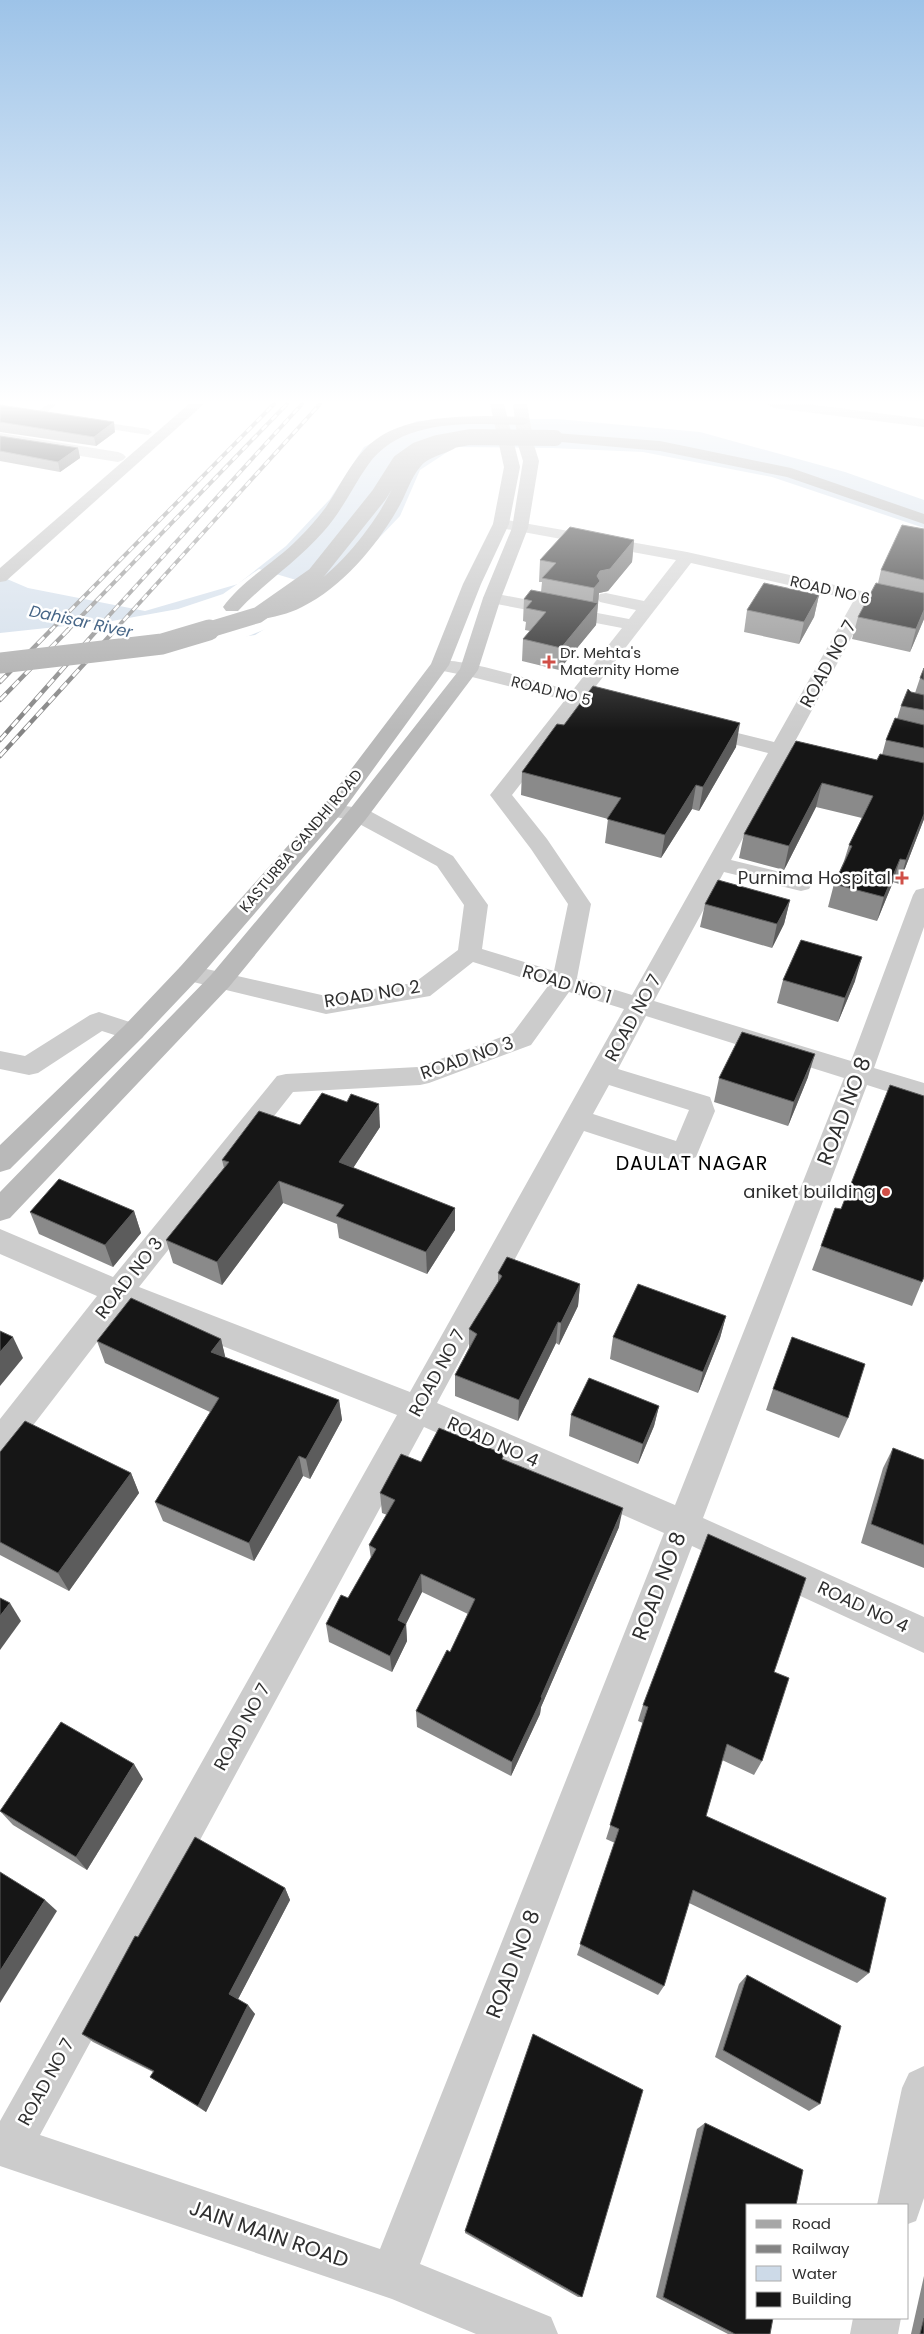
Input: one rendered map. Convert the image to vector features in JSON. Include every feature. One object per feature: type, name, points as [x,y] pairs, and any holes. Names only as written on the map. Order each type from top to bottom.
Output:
[{"type":"main road","points":[[0,577],[7,557],[56,513]]},
{"type":"main road","points":[[7,557],[62,513]]},
{"type":"main road","points":[[232,607],[247,589],[299,548],[329,513]]},
{"type":"main road","points":[[171,625],[232,607],[277,584],[322,547],[350,513]]},
{"type":"main road","points":[[258,615],[315,575],[366,513]]},
{"type":"main road","points":[[0,663],[162,644],[295,604],[324,585],[370,537],[387,513]]},
{"type":"main road","name":"KASTURBA GANDHI ROAD","points":[[0,1210],[220,981],[358,814],[469,670],[494,593],[514,513]]},
{"type":"main road","points":[[907,513],[924,519]]},
{"type":"main road","name":"KASTURBA GANDHI ROAD","points":[[0,1162],[133,1032],[189,973],[332,810],[440,665],[472,584],[510,526]]},
{"type":"main road","points":[[472,584],[494,593]]},
{"type":"street","name":"ROAD NO 6","points":[[510,526],[687,557],[924,610]]},
{"type":"street","name":"ROAD NO 3","points":[[0,1444],[118,1292],[286,1083],[420,1076],[522,1039],[564,982],[580,904],[539,844],[501,795],[687,557]]},
{"type":"street","points":[[532,604],[545,589]]},
{"type":"street","points":[[494,593],[532,604],[606,619],[641,616]]},
{"type":"street","name":"ROAD NO 7","points":[[5,2146],[418,1409],[610,1076],[640,1006],[718,881],[781,750],[864,598]]},
{"type":"street","points":[[606,619],[612,599],[641,616]]},
{"type":"street","name":"ROAD NO 5","points":[[440,665],[469,670],[616,708]]},
{"type":"street","points":[[684,725],[819,758]]},
{"type":"street","points":[[332,810],[358,814],[445,861],[476,905],[469,953]]},
{"type":"street","points":[[718,881],[801,884]]},
{"type":"street","name":"ROAD NO 8","points":[[392,2276],[859,1073],[924,895]]},
{"type":"street","name":"ROAD NO 1","points":[[469,953],[924,1093]]},
{"type":"street","name":"ROAD NO 2","points":[[189,973],[326,1005],[421,990],[469,953]]},
{"type":"street","points":[[0,1060],[29,1066],[99,1020],[133,1032]]},
{"type":"street","points":[[583,1121],[677,1152],[682,1153],[686,1150],[702,1111],[700,1104],[610,1076]]},
{"type":"street","name":"ROAD NO 4","points":[[0,1241],[118,1292],[418,1409],[683,1525],[924,1635]]},
{"type":"street","points":[[900,2204],[924,2088]]},
{"type":"street","name":"JAIN MAIN ROAD","points":[[5,2146],[392,2276],[534,2334]]},
{"type":"street","points":[[874,2334],[877,2319]]},
{"type":"water","name":"Dahisar River","points":[[317,513],[401,513],[333,586],[255,635],[112,656],[0,642],[0,576],[28,588],[145,611],[238,584],[286,546]]},
{"type":"water","points":[[879,513],[924,513],[924,528]]},
{"type":"pier","points":[[259,569],[330,590],[276,625],[241,639],[112,658],[0,645],[0,633],[112,621],[178,609],[223,594]]},
{"type":"building","points":[[902,525],[924,529],[924,580],[881,570]]},
{"type":"building","points":[[570,527],[634,540],[610,569],[600,571],[597,576],[600,581],[594,588],[542,578],[556,563],[540,560]]},
{"type":"building","points":[[764,583],[819,595],[804,622],[747,610]]},
{"type":"building","points":[[876,583],[924,593],[924,610],[916,629],[858,617]]},
{"type":"building","points":[[531,590],[598,603],[561,648],[523,639],[546,612],[526,608],[532,601],[524,599]]},
{"type":"building","points":[[924,668],[924,680],[920,678]]},
{"type":"building","points":[[593,686],[740,723],[703,787],[696,785],[665,835],[607,819],[621,798],[522,772],[557,724],[564,725]]},
{"type":"building","points":[[908,689],[911,692],[924,695],[924,710],[901,706]]},
{"type":"building","points":[[895,718],[924,725],[924,748],[886,740]]},
{"type":"building","points":[[796,741],[877,760],[880,754],[924,763],[924,814],[906,860],[900,859],[884,897],[834,884],[852,846],[849,845],[873,796],[822,783],[789,846],[744,834]]},
{"type":"building","points":[[718,880],[790,900],[777,924],[705,904]]},
{"type":"building","points":[[801,940],[862,957],[845,998],[783,980]]},
{"type":"building","points":[[742,1032],[815,1054],[794,1102],[719,1078]]},
{"type":"building","points":[[890,1085],[924,1096],[924,1277],[922,1282],[821,1246],[835,1208],[841,1209]]},
{"type":"building","points":[[322,1093],[347,1102],[351,1094],[379,1104],[339,1162],[455,1208],[426,1252],[336,1216],[344,1205],[279,1181],[217,1262],[166,1240],[229,1162],[222,1160],[259,1111],[300,1125]]},
{"type":"building","points":[[59,1179],[134,1211],[105,1245],[30,1212]]},
{"type":"building","points":[[507,1257],[580,1284],[561,1323],[558,1322],[519,1400],[455,1375],[477,1334],[469,1329],[502,1276],[498,1273]]},
{"type":"building","points":[[638,1284],[726,1316],[703,1372],[613,1337]]},
{"type":"building","points":[[131,1298],[221,1339],[211,1352],[339,1400],[306,1459],[299,1456],[249,1543],[155,1502],[219,1398],[97,1341]]},
{"type":"building","points":[[0,1331],[13,1337],[0,1352]]},
{"type":"building","points":[[792,1337],[865,1364],[848,1418],[773,1389]]},
{"type":"building","points":[[589,1378],[659,1406],[643,1444],[571,1415]]},
{"type":"building","points":[[25,1421],[131,1473],[58,1573],[0,1542],[0,1452]]},
{"type":"building","points":[[439,1428],[504,1454],[502,1459],[623,1508],[542,1698],[512,1762],[416,1711],[447,1650],[450,1652],[475,1599],[421,1574],[398,1620],[406,1624],[390,1656],[326,1624],[341,1595],[348,1598],[376,1549],[369,1545],[395,1500],[380,1493],[401,1454],[421,1462]]},
{"type":"building","points":[[893,1448],[924,1460],[924,1545],[871,1524]]},
{"type":"building","points":[[708,1534],[806,1578],[774,1672],[789,1678],[762,1761],[727,1744],[706,1816],[886,1898],[869,1973],[693,1890],[664,1986],[580,1944],[619,1829],[610,1825],[648,1707],[643,1705]]},
{"type":"building","points":[[0,1598],[10,1603],[0,1616]]},
{"type":"building","points":[[61,1722],[134,1764],[76,1857],[0,1811]]},
{"type":"building","points":[[195,1837],[285,1888],[229,1994],[248,2005],[198,2106],[150,2077],[154,2071],[82,2034],[135,1936],[138,1937]]},
{"type":"building","points":[[0,1872],[45,1900],[0,1971]]},
{"type":"building","points":[[747,1975],[841,2026],[820,2104],[723,2050]]},
{"type":"building","points":[[533,2034],[643,2090],[582,2297],[465,2231]]},
{"type":"building","points":[[705,2123],[803,2170],[796,2204],[746,2204],[746,2319],[773,2319],[770,2334],[735,2334],[663,2297]]},
{"type":"building","points":[[924,2318],[924,2334],[920,2334]]},
{"type":"railway","points":[[50,631],[167,513]]},
{"type":"railway","points":[[67,631],[181,513]]},
{"type":"railway","points":[[95,631],[203,513]]},
{"type":"railway","points":[[114,631],[221,513]]},
{"type":"railway","points":[[0,682],[51,630]]},
{"type":"railway","points":[[0,700],[68,630]]},
{"type":"railway","points":[[0,740],[97,630]]},
{"type":"railway","points":[[0,756],[115,630]]},
{"type":"place","name":"Dr. Mehta's Maternity Home","points":[[549,662]]},
{"type":"place","name":"Purnima Hospital","points":[[902,878]]},
{"type":"place","name":"aniket building","points":[[886,1192]]},
{"type":"district","name":"DAULAT NAGAR","points":[[692,1163]]}]
